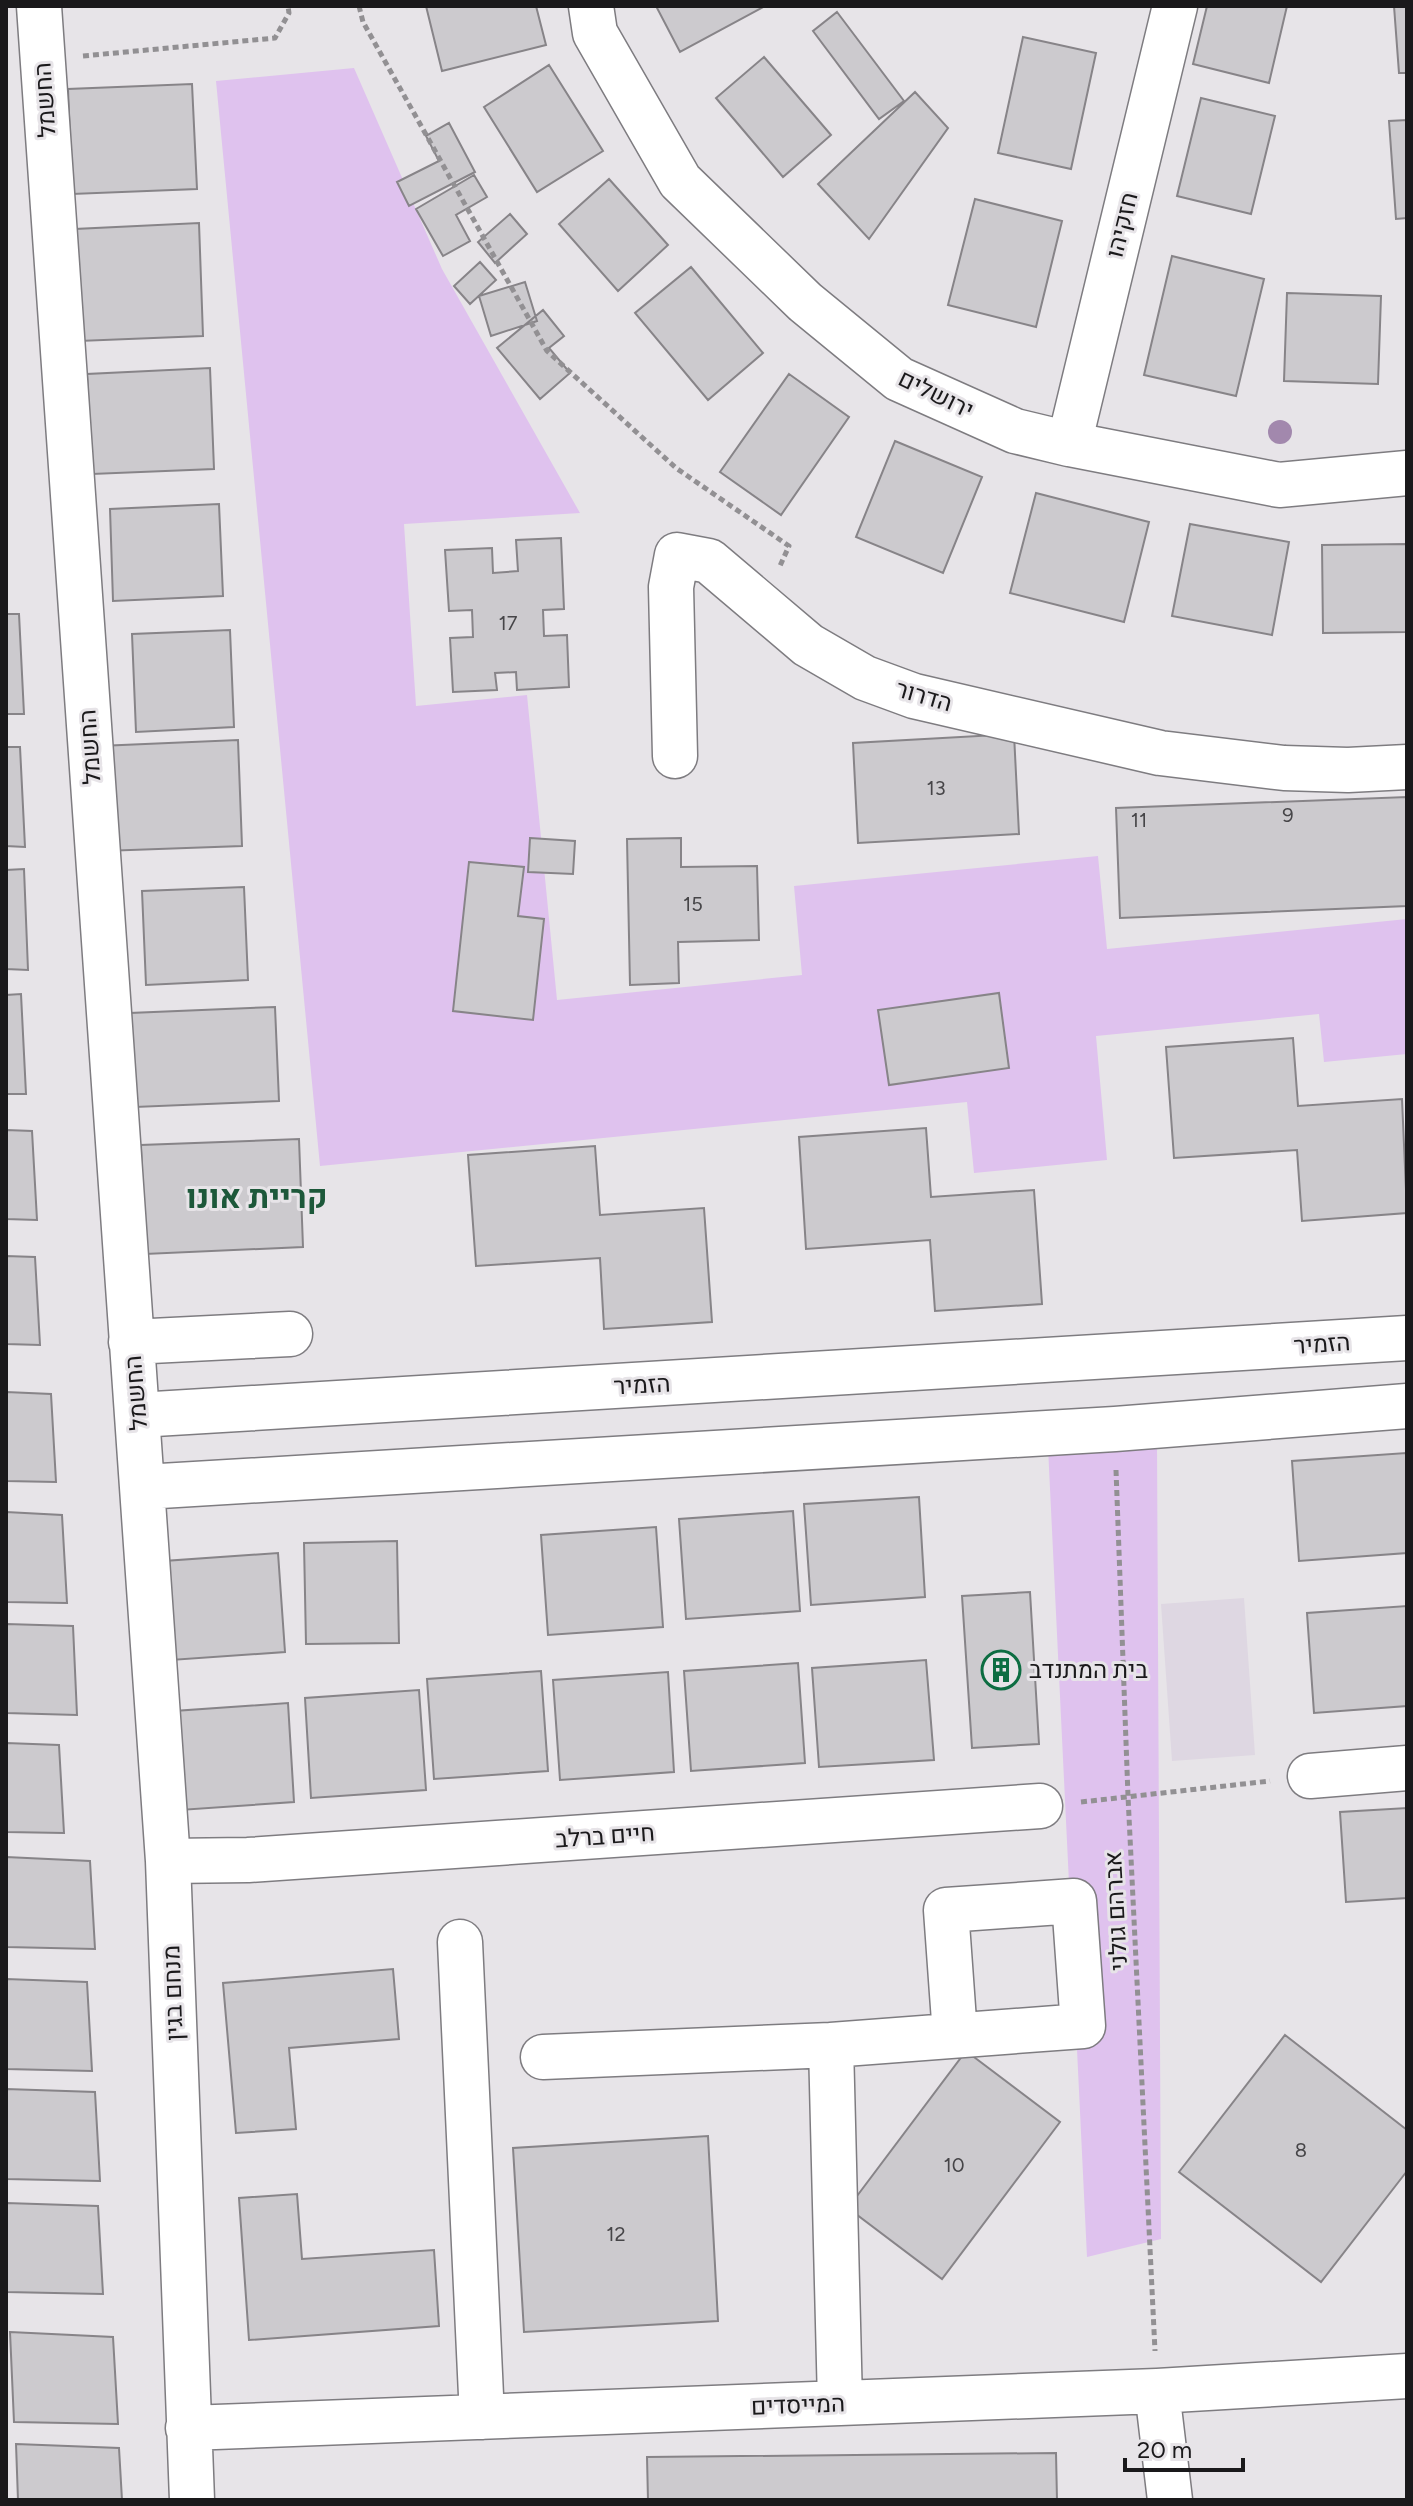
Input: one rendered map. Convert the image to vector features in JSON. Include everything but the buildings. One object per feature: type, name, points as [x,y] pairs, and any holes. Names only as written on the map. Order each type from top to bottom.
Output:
[{"type":"street","name":"החשמל","points":[[39,6],[131,1342],[144,1487]]},
{"type":"street","name":"ירושלים","points":[[591,6],[595,33],[680,181],[805,302],[899,379],[1015,431],[1279,485],[1407,473]]},
{"type":"street","name":"חזקיהו","points":[[1069,444],[1175,6]]},
{"type":"street","name":"הדרור","points":[[675,756],[671,587],[677,555],[709,561],[808,645],[865,678],[914,696],[1160,753],[1284,768],[1348,770],[1407,767]]},
{"type":"street","points":[[131,1342],[290,1334]]},
{"type":"street","name":"הזמיר","points":[[138,1415],[1407,1338]]},
{"type":"street","points":[[1237,1350],[1215,1360],[1211,1389],[1222,1411],[1247,1419]]},
{"type":"street","points":[[1132,1428],[1171,1415],[1177,1389],[1169,1368],[1147,1356]]},
{"type":"street","points":[[144,1487],[1132,1428],[1407,1406]]},
{"type":"street","name":"מנחם בגין","points":[[144,1487],[168,1861],[192,2500]]},
{"type":"street","points":[[1310,1776],[1407,1768]]},
{"type":"street","name":"חיים ברלב","points":[[168,1861],[248,1860],[1040,1806]]},
{"type":"street","points":[[460,1942],[482,2417]]},
{"type":"street","points":[[543,2057],[831,2045],[955,2035]]},
{"type":"street","points":[[831,2045],[840,2403]]},
{"type":"street","name":"המייסדים","points":[[188,2428],[1157,2391],[1407,2376]]},
{"type":"street","points":[[1157,2391],[1170,2500]]},
{"type":"path","points":[[42,59],[275,38],[289,13],[288,6]]},
{"type":"path","points":[[359,6],[363,22],[547,351],[676,468],[789,546],[761,605]]},
{"type":"path","name":"אברהם גולני","points":[[1132,1428],[1128,1796],[1157,2391]]},
{"type":"path","points":[[1040,1806],[1310,1776]]},
{"type":"shaded area","points":[[354,68],[442,269],[580,513],[404,524],[416,706],[527,695],[557,1000],[802,975],[794,886],[1098,856],[1107,949],[1407,919],[1407,1054],[1324,1062],[1319,1014],[1096,1036],[1107,1160],[974,1173],[967,1102],[320,1166],[216,81]]},
{"type":"shaded area","points":[[1157,1442],[1161,2239],[1087,2257],[1048,1447]]},
{"type":"shaded area","points":[[1244,1598],[1255,1755],[1172,1761],[1161,1604]]},
{"type":"place","name":"בית המתנדב","points":[[1001,1670]]},
{"type":"district","name":"קריית אונו","points":[[257,1197]]}]
